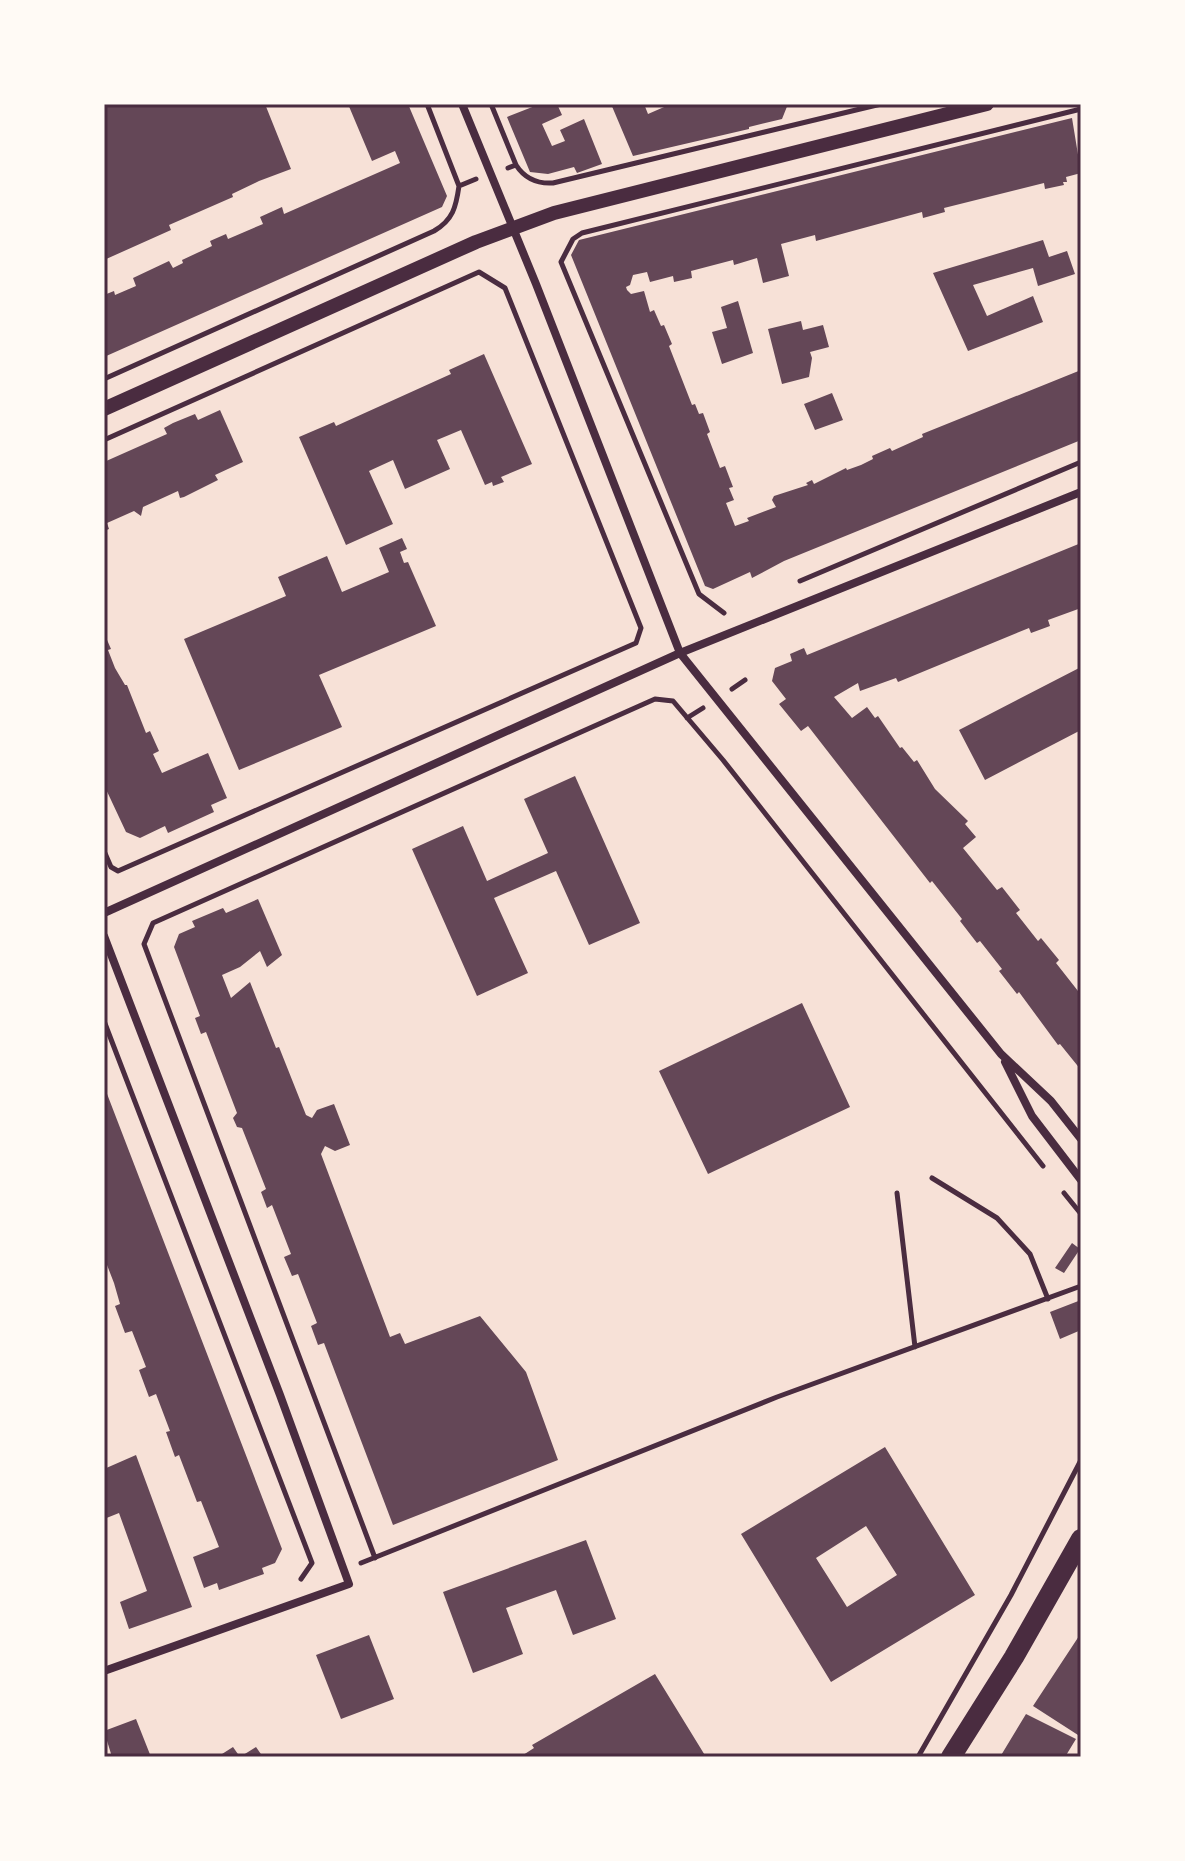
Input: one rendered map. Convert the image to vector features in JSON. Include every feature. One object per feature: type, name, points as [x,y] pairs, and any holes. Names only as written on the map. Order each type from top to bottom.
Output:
[{"type":"main road","points":[[951,1757],[1014,1657],[1081,1539]]},
{"type":"street","points":[[462,104],[680,653],[1001,1054],[1051,1101],[1081,1139]]},
{"type":"street","points":[[104,409],[512,228],[590,203],[987,104]]},
{"type":"street","points":[[104,913],[680,653],[1081,492]]},
{"type":"street","points":[[104,936],[349,1584],[104,1671]]},
{"type":"street","points":[[1001,1054],[1032,1116],[1081,1180]]},
{"type":"path","points":[[427,104],[459,186]]},
{"type":"path","points":[[491,104],[516,165]]},
{"type":"path","points":[[737,608],[723,614],[699,594],[561,262],[573,239],[582,233],[1081,109]]},
{"type":"path","points":[[104,440],[479,272],[505,288],[641,628],[636,643],[118,871],[111,867],[104,851]]},
{"type":"path","points":[[795,583],[1081,462]]},
{"type":"path","points":[[375,1558],[144,944],[153,923],[655,699],[673,701],[723,760],[1049,1175]]},
{"type":"path","points":[[104,1021],[312,1563],[304,1578],[289,1583]]},
{"type":"path","points":[[932,1178],[997,1218],[1030,1254],[1048,1299]]},
{"type":"path","points":[[1057,1185],[1081,1214]]},
{"type":"path","points":[[897,1193],[915,1347]]},
{"type":"path","points":[[343,1568],[375,1558],[777,1397],[1081,1286]]},
{"type":"path","points":[[918,1757],[1011,1595],[1081,1460]]},
{"type":"building","points":[[104,104],[265,104],[291,169],[232,194],[233,197],[169,225],[171,230],[104,260]]},
{"type":"building","points":[[348,104],[408,104],[447,196],[442,207],[104,357],[104,295],[114,291],[115,295],[136,286],[133,278],[169,261],[173,268],[183,263],[182,260],[212,246],[210,241],[226,234],[228,239],[263,224],[260,217],[282,207],[284,214],[400,163],[395,151],[372,161]]},
{"type":"building","points":[[540,104],[557,104],[562,115],[542,124],[552,146],[565,141],[560,130],[584,119],[602,164],[577,173],[574,167],[548,174],[530,172],[507,117]]},
{"type":"building","points":[[611,104],[644,104],[648,114],[671,104],[788,104],[782,119],[633,156]]},
{"type":"building","points":[[1072,118],[1081,173],[1066,177],[1064,185],[1045,189],[1044,183],[944,208],[945,212],[923,218],[922,212],[816,241],[815,235],[781,244],[789,276],[763,283],[757,258],[734,265],[733,260],[691,271],[692,278],[674,282],[673,276],[650,282],[647,272],[633,275],[627,290],[631,294],[644,291],[650,312],[654,310],[661,326],[664,325],[692,405],[695,404],[699,414],[703,413],[720,468],[725,466],[734,500],[726,503],[735,526],[776,507],[772,500],[774,496],[861,465],[873,459],[872,456],[923,437],[922,434],[1081,370],[1081,440],[784,561],[752,578],[750,572],[713,589],[705,586],[571,255],[579,240]]},
{"type":"building","points":[[1043,240],[1049,257],[1067,251],[1075,274],[1038,286],[1033,268],[973,285],[987,316],[1033,296],[1043,322],[968,351],[933,273]]},
{"type":"building","points":[[738,301],[753,353],[722,364],[712,332],[727,328],[721,307]]},
{"type":"building","points":[[801,321],[803,330],[823,325],[829,347],[810,352],[809,377],[782,384],[768,329]]},
{"type":"building","points":[[484,354],[532,464],[501,477],[504,482],[485,485],[461,430],[437,440],[450,469],[405,489],[393,460],[369,471],[393,524],[346,545],[299,437],[334,422],[336,426],[451,374],[449,370]]},
{"type":"building","points":[[832,393],[843,420],[815,430],[804,404]]},
{"type":"building","points":[[220,410],[243,462],[215,475],[218,480],[184,497],[180,498],[178,491],[143,507],[141,516],[134,511],[107,523],[109,529],[104,531],[104,462],[167,434],[164,428],[173,423],[195,414],[198,420]]},
{"type":"building","points":[[402,538],[407,549],[400,552],[404,563],[408,562],[436,626],[319,675],[342,727],[239,770],[184,639],[286,596],[278,577],[327,556],[342,592],[389,572],[379,548]]},
{"type":"building","points":[[1081,543],[1081,608],[1048,620],[1050,626],[1031,633],[1029,628],[898,682],[896,678],[860,691],[858,683],[834,697],[852,718],[867,707],[875,718],[878,716],[900,748],[914,762],[917,760],[935,789],[968,821],[965,824],[976,837],[963,848],[997,890],[1002,887],[1020,910],[1016,913],[1038,941],[1041,938],[1059,960],[1056,963],[1081,991],[1081,1070],[1058,1045],[1019,992],[1017,994],[999,971],[1002,969],[980,941],[977,943],[960,921],[962,919],[932,881],[930,883],[808,726],[801,731],[779,704],[786,699],[772,681],[775,668],[792,661],[790,654],[804,648],[807,655]]},
{"type":"building","points":[[104,633],[115,668],[127,685],[146,733],[150,731],[159,751],[153,754],[162,773],[208,753],[227,798],[211,805],[214,812],[168,833],[165,826],[140,838],[126,832],[104,785]]},
{"type":"building","points":[[1081,667],[1081,730],[985,780],[959,730]]},
{"type":"building","points":[[575,776],[640,923],[589,945],[556,871],[494,898],[528,973],[477,996],[412,849],[463,826],[487,881],[548,853],[524,799]]},
{"type":"building","points":[[258,899],[282,955],[267,967],[260,951],[240,967],[222,975],[231,998],[250,982],[306,1115],[312,1118],[317,1110],[334,1104],[350,1145],[335,1151],[325,1146],[321,1154],[390,1337],[400,1333],[405,1344],[480,1316],[526,1372],[558,1460],[393,1525],[324,1343],[318,1345],[311,1326],[317,1323],[298,1274],[292,1276],[284,1257],[291,1254],[272,1205],[267,1208],[261,1192],[266,1189],[242,1128],[237,1127],[233,1118],[237,1113],[206,1032],[201,1034],[195,1018],[200,1016],[174,947],[179,934],[195,927],[192,921],[223,908],[226,913]]},
{"type":"building","points":[[802,1003],[850,1107],[708,1174],[659,1071]]},
{"type":"building","points":[[104,1086],[282,1549],[275,1563],[262,1568],[264,1574],[219,1590],[217,1583],[204,1588],[193,1557],[219,1547],[179,1455],[175,1457],[166,1432],[170,1431],[156,1394],[149,1397],[139,1370],[146,1367],[132,1331],[125,1333],[115,1306],[120,1304],[114,1283],[107,1265],[104,1266]]},
{"type":"building","points":[[1072,1243],[1080,1249],[1064,1273],[1055,1268]]},
{"type":"building","points":[[1081,1300],[1081,1330],[1060,1339],[1050,1312]]},
{"type":"building","points":[[885,1447],[975,1595],[831,1682],[741,1534]],"holes":[[[866,1526],[897,1575],[847,1607],[816,1558]]]},
{"type":"building","points":[[136,1455],[192,1607],[129,1629],[120,1602],[147,1591],[119,1513],[104,1519],[104,1469]]},
{"type":"building","points":[[586,1540],[616,1619],[573,1635],[556,1590],[506,1608],[523,1654],[473,1673],[443,1592]]},
{"type":"building","points":[[1081,1633],[1081,1730],[1078,1735],[1033,1706]]},
{"type":"building","points":[[369,1635],[394,1699],[341,1719],[316,1655]]},
{"type":"building","points":[[655,1674],[706,1757],[520,1757],[534,1748],[532,1745]]},
{"type":"building","points":[[1026,1714],[1076,1739],[1065,1757],[1000,1757]]},
{"type":"building","points":[[136,1719],[151,1757],[112,1757],[104,1731]]},
{"type":"building","points":[[233,1747],[240,1757],[224,1757],[222,1754]]},
{"type":"building","points":[[256,1747],[263,1757],[240,1757]]}]
